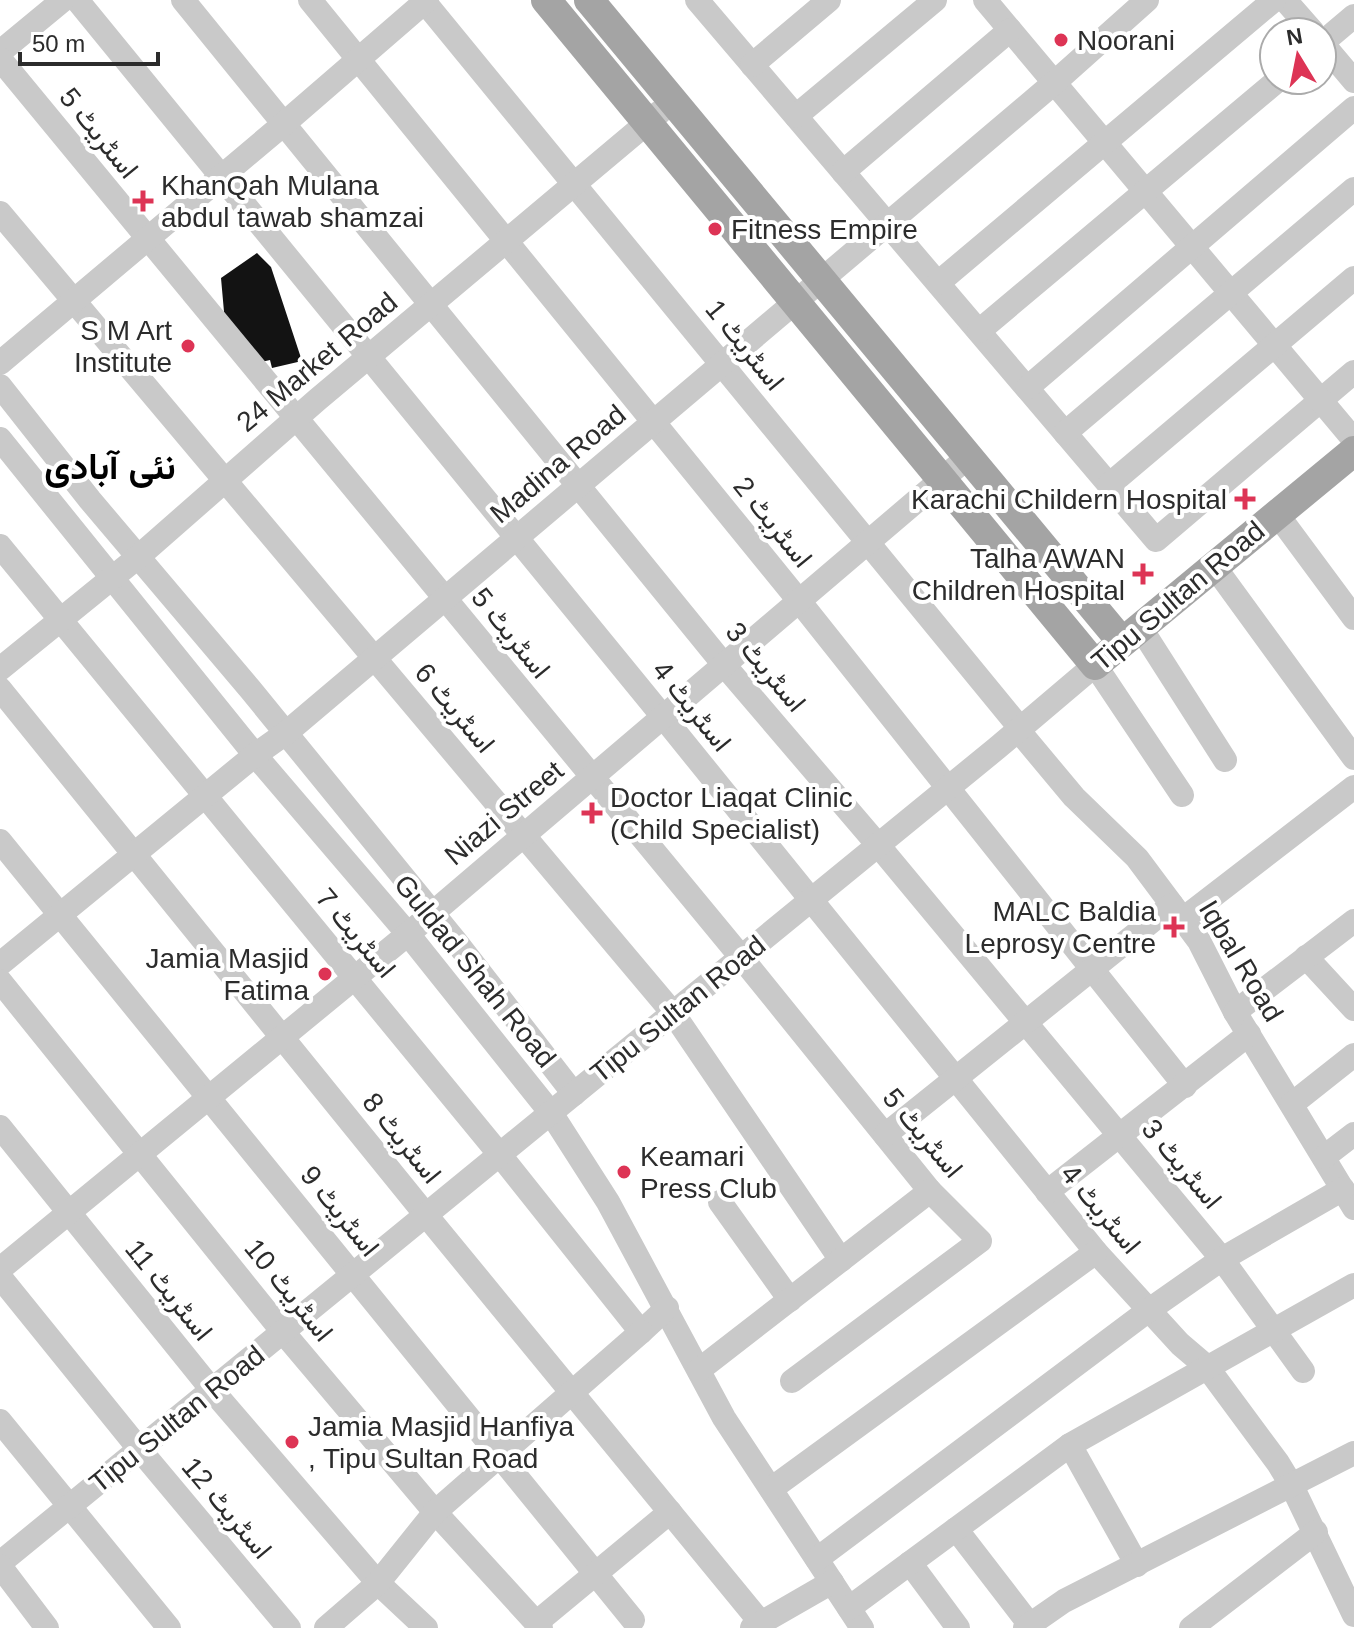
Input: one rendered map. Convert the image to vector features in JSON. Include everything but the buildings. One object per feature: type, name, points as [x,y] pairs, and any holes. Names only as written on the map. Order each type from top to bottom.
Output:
[{"type":"main road","points":[[546,0],[1095,665]]},
{"type":"main road","points":[[589,0],[968,457],[1131,635]]},
{"type":"main road","name":"Tipu Sultan Road","points":[[1095,665],[1354,451]]},
{"type":"street","points":[[0,52],[63,0]]},
{"type":"street","name":"اسٹریٹ 4","points":[[77,0],[1096,1252],[1180,1344],[1207,1367],[1292,1486],[1354,1616]]},
{"type":"street","name":"اسٹریٹ 3","points":[[183,0],[725,666],[1222,1259],[1303,1371]]},
{"type":"street","name":"اسٹریٹ 2","points":[[310,0],[800,602],[1185,1086]]},
{"type":"street","points":[[752,65],[829,0]]},
{"type":"street","points":[[796,116],[935,0]]},
{"type":"street","points":[[985,0],[1354,440]]},
{"type":"street","name":"Madina Road","points":[[0,964],[286,733],[797,302],[1147,0]]},
{"type":"street","points":[[938,283],[1274,0]]},
{"type":"street","points":[[1285,0],[1299,16]]},
{"type":"street","points":[[0,363],[425,1]]},
{"type":"street","name":"اسٹریٹ 1","points":[[425,1],[1019,729]]},
{"type":"street","points":[[711,5],[752,65],[1156,540],[1354,372]]},
{"type":"street","points":[[1338,30],[1354,16]]},
{"type":"street","points":[[843,172],[1010,30]]},
{"type":"street","name":"اسٹریٹ 5","points":[[0,59],[741,957],[930,1191],[980,1241],[792,1381]]},
{"type":"street","points":[[1338,62],[1354,81]]},
{"type":"street","points":[[979,331],[1259,96]]},
{"type":"street","name":"24 Market Road","points":[[0,669],[138,557],[295,419],[673,99]]},
{"type":"street","points":[[1027,388],[1354,108]]},
{"type":"street","points":[[1065,433],[1354,189]]},
{"type":"street","name":"اسٹریٹ 6","points":[[0,213],[673,1013],[841,1260]]},
{"type":"street","points":[[1109,485],[1354,278]]},
{"type":"street","name":"Guldad Shah Road","points":[[0,386],[432,912],[574,1094]]},
{"type":"street","name":"Guldad Shah Road","points":[[0,439],[255,755],[408,934],[551,1113],[608,1202],[724,1418],[856,1618]]},
{"type":"street","name":"Niazi Street","points":[[0,1269],[408,934],[968,457]]},
{"type":"street","points":[[1277,514],[1354,618]]},
{"type":"street","name":"اسٹریٹ 7","points":[[0,546],[500,1155],[641,1332]]},
{"type":"street","points":[[1214,566],[1354,758]]},
{"type":"street","points":[[1131,635],[1225,760]]},
{"type":"street","points":[[1095,665],[1182,795]]},
{"type":"street","name":"Tipu Sultan Road","points":[[0,1565],[1095,665]]},
{"type":"street","name":"اسٹریٹ 8","points":[[0,689],[670,1512],[757,1625]]},
{"type":"street","name":"Iqbal Road","points":[[1019,729],[1074,797],[1137,858],[1199,941],[1235,1012],[1350,1198]]},
{"type":"street","points":[[885,1135],[1092,969],[1354,787]]},
{"type":"street","name":"اسٹریٹ 9","points":[[0,841],[633,1620]]},
{"type":"street","points":[[1235,1012],[1354,921]]},
{"type":"street","points":[[1306,957],[1354,1009]]},
{"type":"street","name":"اسٹریٹ 10","points":[[0,981],[283,1332],[435,1512],[539,1625]]},
{"type":"street","points":[[1047,1192],[1249,1034]]},
{"type":"street","points":[[1292,1104],[1354,1055]]},
{"type":"street","name":"اسٹریٹ 11","points":[[0,1127],[212,1390],[378,1583],[426,1628]]},
{"type":"street","points":[[1324,1157],[1354,1134]]},
{"type":"street","points":[[699,1370],[930,1191]]},
{"type":"street","points":[[817,1559],[1149,1310],[1222,1259],[1350,1198]]},
{"type":"street","points":[[720,1202],[790,1300]]},
{"type":"street","points":[[771,1489],[1096,1252]]},
{"type":"street","name":"اسٹریٹ 12","points":[[0,1277],[286,1627]]},
{"type":"street","points":[[856,1618],[910,1563],[1070,1445],[1354,1285]]},
{"type":"street","points":[[326,1628],[378,1583],[435,1512],[667,1308]]},
{"type":"street","points":[[0,1421],[169,1628]]},
{"type":"street","points":[[1070,1445],[1137,1565]]},
{"type":"street","points":[[956,1529],[1027,1626],[1064,1601],[1354,1453]]},
{"type":"street","points":[[539,1625],[670,1512]]},
{"type":"street","points":[[1191,1628],[1316,1532]]},
{"type":"street","points":[[910,1563],[958,1628]]},
{"type":"street","points":[[0,1565],[47,1628]]},
{"type":"street","points":[[757,1625],[832,1582]]},
{"type":"street","points":[[1340,1628],[1354,1616]]},
{"type":"place","name":"Noorani","points":[[1061,40]]},
{"type":"place","name":"KhanQah Mulana abdul tawab shamzai","points":[[143,201]]},
{"type":"place","name":"Fitness Empire","points":[[715,229]]},
{"type":"place","name":"S M Art Institute","points":[[188,346]]},
{"type":"place","name":"Karachi Childern Hospital","points":[[1245,499]]},
{"type":"place","name":"Talha AWAN Children Hospital","points":[[1143,574]]},
{"type":"place","name":"Doctor Liaqat Clinic (Child Specialist)","points":[[592,813]]},
{"type":"place","name":"MALC Baldia Leprosy Centre","points":[[1174,927]]},
{"type":"place","name":"Jamia Masjid Fatima","points":[[325,974]]},
{"type":"place","name":"Keamari Press Club","points":[[624,1172]]},
{"type":"place","name":"Jamia Masjid Hanfiya , Tipu Sultan Road","points":[[292,1442]]},
{"type":"district","name":"نئی آبادی","points":[[110,466]]}]
